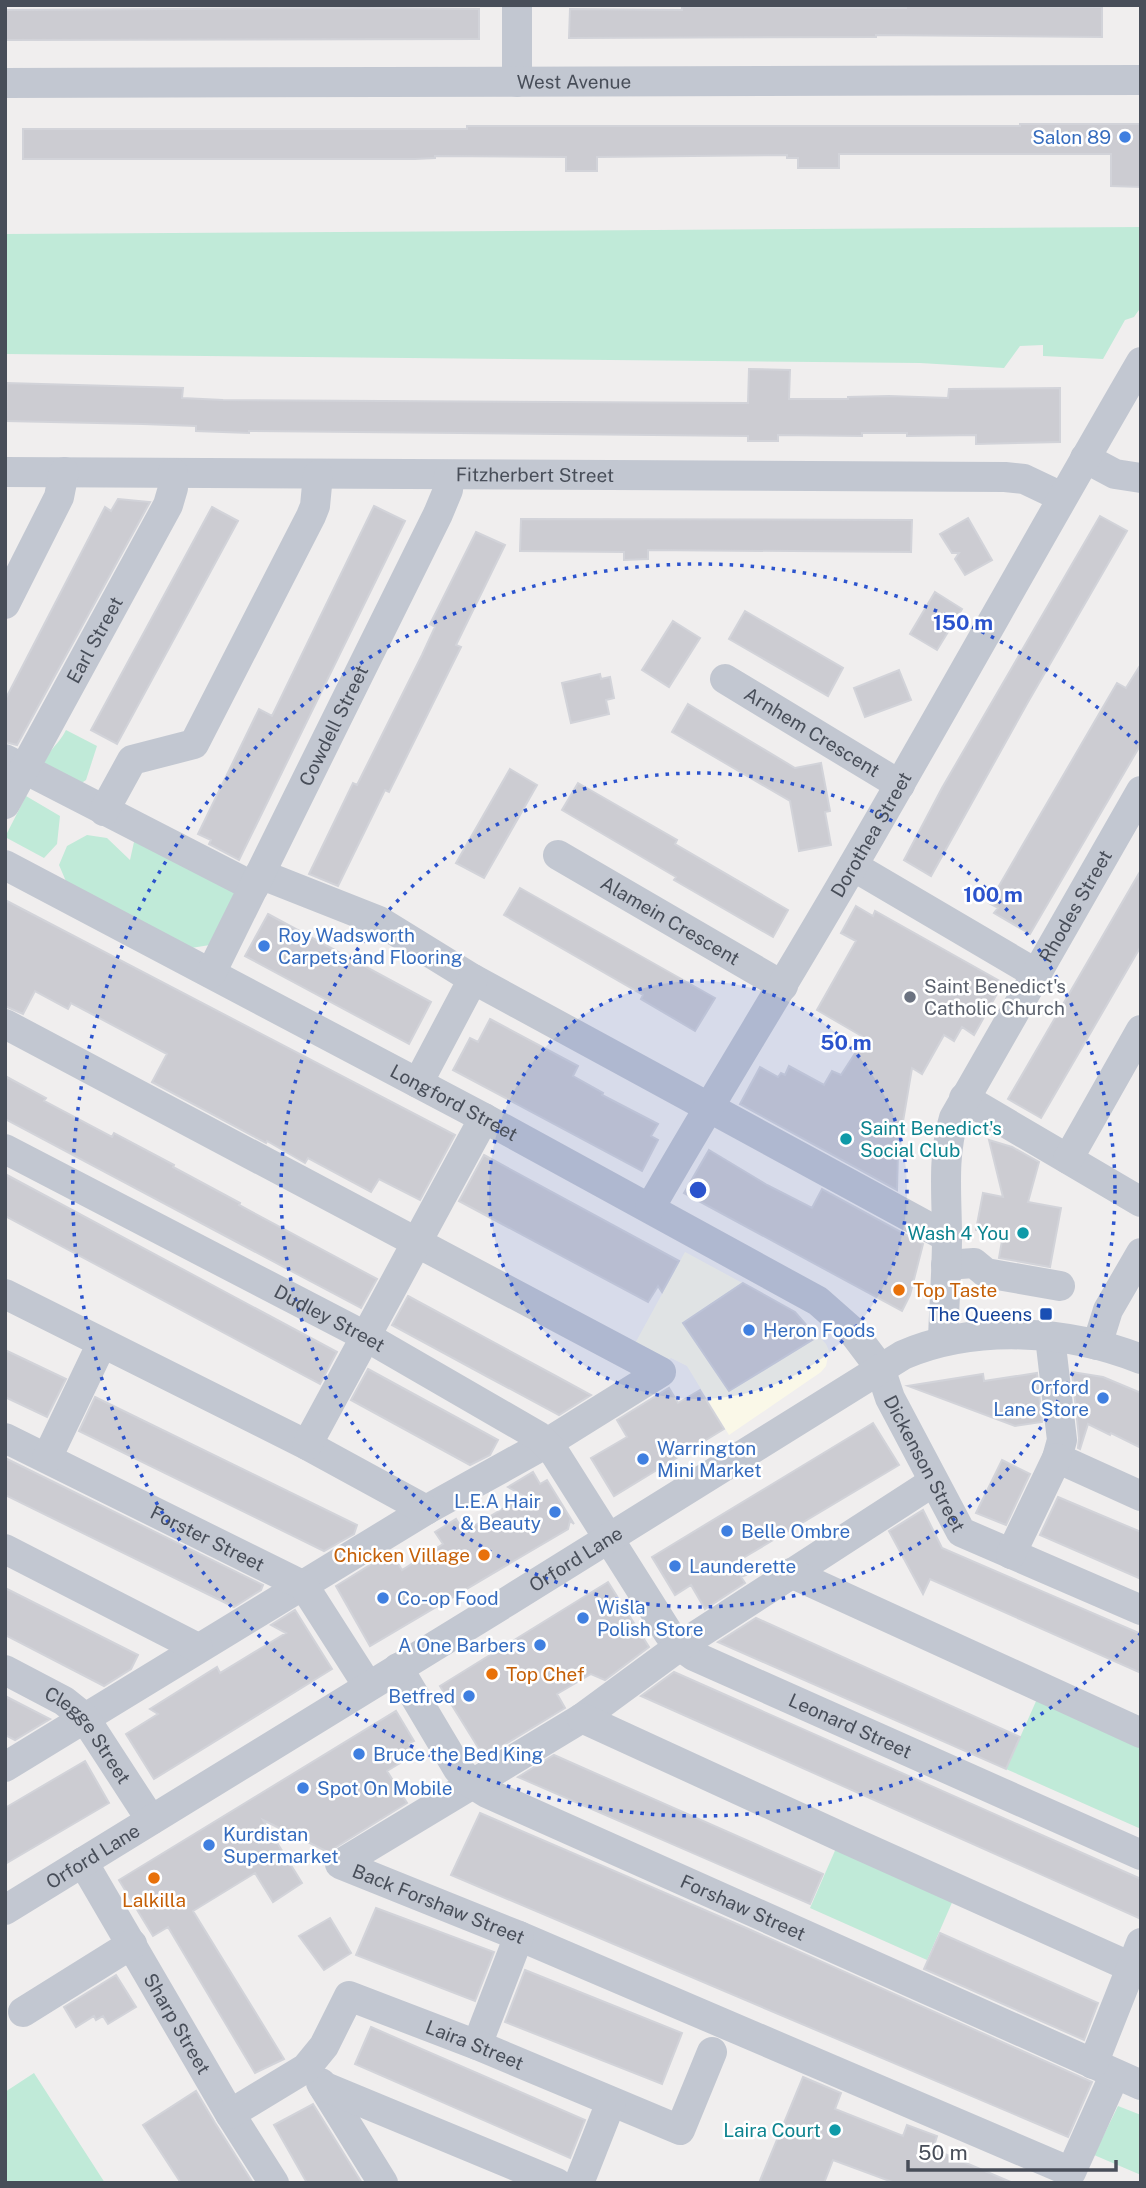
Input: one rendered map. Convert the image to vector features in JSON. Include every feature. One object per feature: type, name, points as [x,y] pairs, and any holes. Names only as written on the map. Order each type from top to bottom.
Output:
[{"type":"street","points":[[517,5],[517,82]]},
{"type":"street","name":"West Avenue","points":[[5,83],[1141,80]]},
{"type":"street","name":"Dorothea Street","points":[[650,1208],[853,866],[1141,362]]},
{"type":"street","points":[[1085,458],[1115,474],[1141,478]]},
{"type":"street","name":"Fitzherbert Street","points":[[5,472],[1006,477],[1033,482],[1062,497]]},
{"type":"street","points":[[5,604],[59,497],[64,472]]},
{"type":"street","name":"Earl Street","points":[[5,804],[15,764],[168,505],[173,488],[173,473]]},
{"type":"street","points":[[104,811],[132,760],[194,744],[311,516],[318,475]]},
{"type":"street","name":"Cowdell Street","points":[[211,973],[438,514],[448,490],[449,476]]},
{"type":"street","name":"Arnhem Crescent","points":[[725,679],[900,785]]},
{"type":"street","points":[[15,764],[104,811],[257,880],[379,921],[473,979],[707,1108],[946,1251],[974,1263],[986,1273],[1059,1286]]},
{"type":"street","name":"Rhodes Street","points":[[943,1340],[945,1162],[948,1138],[964,1098],[1141,791]]},
{"type":"street","name":"Alamein Crescent","points":[[558,855],[783,986]]},
{"type":"street","name":"Longford Street","points":[[5,865],[484,1118],[818,1301],[852,1331],[880,1368]]},
{"type":"street","points":[[853,866],[1035,973]]},
{"type":"street","points":[[418,1083],[473,979]]},
{"type":"street","points":[[5,1024],[661,1372],[547,1443],[426,1510],[5,1767]]},
{"type":"street","points":[[1068,1159],[1141,1030]]},
{"type":"street","points":[[964,1098],[1141,1202]]},
{"type":"street","points":[[307,1445],[484,1118]]},
{"type":"street","name":"Dudley Street","points":[[5,1149],[365,1336],[547,1443],[610,1538]]},
{"type":"street","points":[[1097,1345],[1108,1310],[1141,1253]]},
{"type":"street","points":[[5,1294],[307,1445],[426,1510]]},
{"type":"street","name":"Orford Lane","points":[[5,1910],[610,1538],[903,1354],[943,1340],[992,1335],[1050,1337],[1097,1345],[1141,1359]]},
{"type":"street","points":[[1011,1554],[1057,1458],[1062,1440],[1050,1337]]},
{"type":"street","points":[[47,1458],[102,1343]]},
{"type":"street","name":"Dickenson Street","points":[[880,1368],[890,1398],[961,1532],[1141,1610]]},
{"type":"street","name":"Forster Street","points":[[5,1438],[304,1586]]},
{"type":"street","points":[[1057,1458],[1141,1496]]},
{"type":"street","name":"Back Forshaw Street","points":[[933,1482],[680,1646],[582,1717],[340,1864],[519,1936],[1083,2177],[1116,2074],[1136,1955]]},
{"type":"street","name":"Leonard Street","points":[[610,1538],[669,1634],[694,1656],[1141,1855]]},
{"type":"street","points":[[5,1549],[198,1648]]},
{"type":"street","points":[[791,1573],[1141,1733]]},
{"type":"street","points":[[304,1586],[368,1686]]},
{"type":"street","name":"Forshaw Street","points":[[398,1668],[458,1769],[471,1783],[488,1793],[1116,2074]]},
{"type":"street","name":"Clegge Street","points":[[5,1670],[64,1701],[84,1717],[151,1820]]},
{"type":"street","points":[[582,1717],[848,1840],[1136,1955]]},
{"type":"street","name":"Sharp Street","points":[[83,1862],[230,2114],[274,2183]]},
{"type":"street","points":[[477,2045],[519,1936]]},
{"type":"street","points":[[23,2012],[132,1944]]},
{"type":"street","name":"Laira Street","points":[[230,2114],[314,2077],[324,2046],[349,1996],[477,2045],[680,2130],[712,2052]]},
{"type":"street","points":[[314,2077],[383,2183]]},
{"type":"street","points":[[314,2077],[557,2183]]},
{"type":"street","points":[[579,2183],[611,2102]]},
{"type":"shaded area","points":[[685,1252],[796,1312],[826,1344],[829,1351],[826,1366],[821,1372],[729,1435],[687,1366],[671,1358],[661,1364],[632,1349]]},
{"type":"green space","points":[[1141,227],[1141,307],[1134,317],[1125,320],[1103,359],[1043,356],[1043,345],[1020,346],[1004,368],[920,363],[5,354],[5,234]]},
{"type":"green space","points":[[66,730],[97,746],[86,780],[71,790],[42,771],[49,753]]},
{"type":"green space","points":[[26,796],[60,816],[57,844],[44,858],[5,837]]},
{"type":"green space","points":[[136,833],[237,888],[210,945],[191,948],[68,886],[59,865],[67,846],[87,835],[107,838],[130,860]]},
{"type":"green space","points":[[1037,1699],[1141,1745],[1141,1829],[1006,1769]]},
{"type":"green space","points":[[837,1846],[954,1898],[927,1960],[810,1908]]},
{"type":"green space","points":[[34,2073],[105,2183],[5,2183],[5,2092]]},
{"type":"green space","points":[[1118,2106],[1141,2115],[1141,2175],[1094,2155]]},
{"type":"building","points":[[1102,7],[1102,37],[876,35],[569,38],[570,9]]},
{"type":"building","points":[[479,9],[479,39],[5,40],[5,10]]},
{"type":"building","points":[[1141,124],[1141,187],[1111,186],[1111,154],[839,154],[839,168],[798,168],[798,158],[787,158],[787,155],[597,157],[597,171],[566,171],[566,157],[23,159],[23,129],[467,129],[467,126]]},
{"type":"building","points":[[749,369],[790,370],[789,399],[889,396],[948,398],[949,389],[1060,388],[1060,442],[976,444],[976,435],[907,436],[907,433],[862,433],[862,436],[778,435],[778,441],[748,441],[748,436],[249,433],[196,431],[196,426],[6,421],[7,383],[183,388],[182,398],[223,400],[748,403]]},
{"type":"building","points":[[118,499],[150,502],[17,745],[5,742],[5,700],[105,507],[111,511]]},
{"type":"building","points":[[374,506],[405,521],[239,860],[209,844],[211,840],[198,834],[259,709],[272,716]]},
{"type":"building","points":[[212,507],[238,521],[117,744],[91,730]]},
{"type":"building","points":[[1100,516],[1127,531],[931,876],[904,860],[942,788]]},
{"type":"building","points":[[968,518],[992,560],[965,575],[955,559],[959,553],[952,553],[940,534]]},
{"type":"building","points":[[521,519],[912,520],[911,552],[648,550],[648,559],[624,560],[624,552],[520,551]]},
{"type":"building","points":[[476,532],[505,545],[456,645],[461,647],[389,792],[385,790],[338,886],[309,874],[353,783],[357,785],[422,655],[435,627],[430,624]]},
{"type":"building","points":[[935,592],[962,609],[937,650],[910,634]]},
{"type":"building","points":[[745,611],[843,668],[828,696],[729,639]]},
{"type":"building","points":[[673,621],[700,638],[669,687],[642,670]]},
{"type":"building","points":[[1141,664],[1141,744],[1030,934],[994,913],[998,908],[989,903],[1117,683],[1126,688]]},
{"type":"building","points":[[899,670],[911,700],[865,717],[854,688]]},
{"type":"building","points":[[600,674],[601,679],[610,677],[614,698],[606,700],[609,714],[571,723],[562,683]]},
{"type":"building","points":[[688,704],[795,768],[821,763],[830,811],[825,812],[831,845],[799,851],[790,801],[672,732]]},
{"type":"building","points":[[510,769],[537,785],[484,878],[456,863]]},
{"type":"building","points":[[578,783],[677,840],[675,844],[788,910],[773,937],[674,880],[676,877],[562,810]]},
{"type":"building","points":[[1141,870],[1141,946],[1041,1118],[1008,1099]]},
{"type":"building","points":[[520,888],[715,998],[695,1031],[641,999],[643,995],[504,915]]},
{"type":"building","points":[[5,900],[455,1135],[420,1200],[379,1179],[371,1192],[308,1158],[305,1163],[152,1082],[167,1054],[71,1003],[68,1009],[35,991],[23,1014],[5,1006]]},
{"type":"building","points":[[856,906],[873,916],[875,911],[1003,983],[974,1035],[962,1027],[954,1041],[944,1035],[922,1074],[912,1068],[898,1151],[897,1190],[740,1104],[760,1067],[778,1077],[781,1073],[785,1075],[789,1066],[824,1085],[832,1071],[841,1075],[865,1038],[817,1010],[856,941],[841,933]]},
{"type":"building","points":[[268,914],[431,1002],[409,1044],[245,956]]},
{"type":"building","points":[[490,1019],[578,1066],[573,1076],[603,1093],[602,1095],[658,1124],[651,1136],[658,1140],[642,1171],[453,1070],[470,1038],[478,1042]]},
{"type":"building","points":[[5,1076],[46,1098],[44,1101],[112,1137],[114,1133],[174,1165],[173,1167],[240,1203],[239,1205],[377,1279],[361,1308],[5,1119]]},
{"type":"building","name":"Wash 4 You","points":[[989,1140],[1012,1147],[1039,1162],[1028,1202],[1061,1208],[1050,1267],[999,1258],[1003,1235],[976,1230],[983,1193],[1003,1197]]},
{"type":"building","points":[[709,1150],[812,1208],[822,1189],[923,1244],[910,1295],[902,1311],[684,1193]]},
{"type":"building","points":[[484,1155],[679,1261],[662,1292],[658,1286],[648,1302],[459,1201]]},
{"type":"building","points":[[5,1174],[337,1352],[320,1384],[5,1216]]},
{"type":"building","name":"Heron Foods","points":[[743,1283],[795,1312],[817,1337],[729,1391],[683,1323]]},
{"type":"building","points":[[408,1296],[591,1395],[559,1415],[488,1377],[392,1325]]},
{"type":"building","points":[[5,1350],[66,1379],[47,1417],[5,1397]]},
{"type":"building","points":[[368,1369],[498,1440],[490,1455],[470,1465],[351,1400]]},
{"type":"building","points":[[1072,1372],[1103,1377],[1141,1393],[1141,1448],[1088,1424],[1080,1449],[1078,1448]]},
{"type":"building","points":[[1037,1373],[1042,1422],[1015,1426],[908,1386],[983,1374],[984,1381]]},
{"type":"building","points":[[669,1388],[678,1403],[700,1390],[724,1429],[614,1496],[591,1458],[627,1437],[617,1420]]},
{"type":"building","points":[[95,1397],[357,1525],[354,1534],[324,1551],[79,1431]]},
{"type":"building","points":[[873,1423],[899,1465],[738,1561],[746,1575],[741,1577],[745,1583],[705,1609],[691,1585],[675,1595],[652,1557]]},
{"type":"building","points":[[5,1458],[263,1585],[261,1590],[234,1607],[5,1495]]},
{"type":"building","points":[[1002,1460],[1030,1474],[1006,1525],[976,1513]]},
{"type":"building","points":[[533,1472],[540,1484],[547,1480],[574,1524],[570,1521],[568,1529],[370,1646],[336,1586],[391,1552],[402,1570],[443,1544],[435,1532],[456,1519],[464,1532],[524,1496],[508,1487]]},
{"type":"building","points":[[1058,1497],[1141,1532],[1141,1579],[1040,1535]]},
{"type":"building","points":[[923,1510],[942,1548],[1141,1634],[1141,1673],[930,1579],[923,1594],[889,1531]]},
{"type":"building","points":[[608,1582],[649,1647],[605,1680],[591,1674],[557,1694],[565,1708],[484,1757],[440,1686]]},
{"type":"building","points":[[5,1588],[138,1655],[131,1669],[104,1686],[5,1635]]},
{"type":"building","points":[[295,1610],[332,1669],[154,1779],[126,1734],[158,1714],[150,1709],[217,1667],[220,1673],[286,1633],[271,1625]]},
{"type":"building","points":[[756,1618],[1020,1737],[1006,1769],[718,1642]]},
{"type":"building","points":[[674,1672],[1141,1879],[1141,1919],[641,1696]]},
{"type":"building","points":[[5,1696],[50,1719],[15,1740],[5,1735]]},
{"type":"building","points":[[396,1711],[414,1741],[409,1743],[415,1754],[387,1771],[407,1803],[328,1852],[263,1820],[302,1883],[273,1902],[255,1873],[193,1911],[284,2059],[255,2073],[168,1927],[153,1936],[119,1880]]},
{"type":"building","points":[[554,1755],[823,1874],[810,1904],[518,1777]]},
{"type":"building","points":[[85,1761],[109,1803],[5,1864],[5,1808]]},
{"type":"building","points":[[480,1813],[1092,2082],[1068,2137],[451,1875]]},
{"type":"building","points":[[376,1908],[494,1952],[475,2001],[356,1955]]},
{"type":"building","points":[[330,1918],[351,1953],[324,1970],[299,1936]]},
{"type":"building","points":[[940,1933],[1098,2003],[1084,2040],[924,1969]]},
{"type":"building","points":[[525,1970],[682,2033],[662,2084],[505,2022]]},
{"type":"building","points":[[116,1975],[136,2007],[108,2024],[103,2016],[96,2020],[94,2016],[76,2027],[64,2007]]},
{"type":"building","points":[[371,2027],[585,2120],[570,2158],[355,2064]]},
{"type":"building","name":"Laira Court","points":[[803,2077],[841,2093],[835,2109],[903,2136],[907,2125],[937,2136],[933,2149],[1013,2183],[895,2183],[833,2160],[824,2183],[759,2183]]},
{"type":"building","points":[[196,2091],[253,2183],[181,2183],[143,2125]]},
{"type":"building","points":[[313,2104],[362,2183],[307,2183],[274,2125]]},
{"type":"place","name":"Salon 89","points":[[1125,137]]},
{"type":"place","name":"Roy Wadsworth Carpets and Flooring","points":[[264,946]]},
{"type":"place","name":"Saint Benedict's Catholic Church","points":[[910,997]]},
{"type":"place","name":"Saint Benedict's Social Club","points":[[846,1139]]},
{"type":"place","name":"Wash 4 You","points":[[1023,1233]]},
{"type":"place","name":"Top Taste","points":[[899,1290]]},
{"type":"place","name":"The Queens","points":[[1046,1314]]},
{"type":"place","name":"Heron Foods","points":[[749,1330]]},
{"type":"place","name":"Orford Lane Store","points":[[1103,1398]]},
{"type":"place","name":"Warrington Mini Market","points":[[643,1459]]},
{"type":"place","name":"L.E.A Hair & Beauty","points":[[555,1512]]},
{"type":"place","name":"Belle Ombre","points":[[727,1531]]},
{"type":"place","name":"Chicken Village","points":[[484,1555]]},
{"type":"place","name":"Launderette","points":[[675,1566]]},
{"type":"place","name":"Co-op Food","points":[[383,1598]]},
{"type":"place","name":"Wisla Polish Store","points":[[583,1618]]},
{"type":"place","name":"A One Barbers","points":[[540,1645]]},
{"type":"place","name":"Top Chef","points":[[492,1674]]},
{"type":"place","name":"Betfred","points":[[469,1696]]},
{"type":"place","name":"Bruce the Bed King","points":[[359,1754]]},
{"type":"place","name":"Spot On Mobile","points":[[303,1788]]},
{"type":"place","name":"Kurdistan Supermarket","points":[[209,1845]]},
{"type":"place","name":"Lalkilla","points":[[154,1878]]},
{"type":"place","name":"Laira Court","points":[[835,2130]]}]
